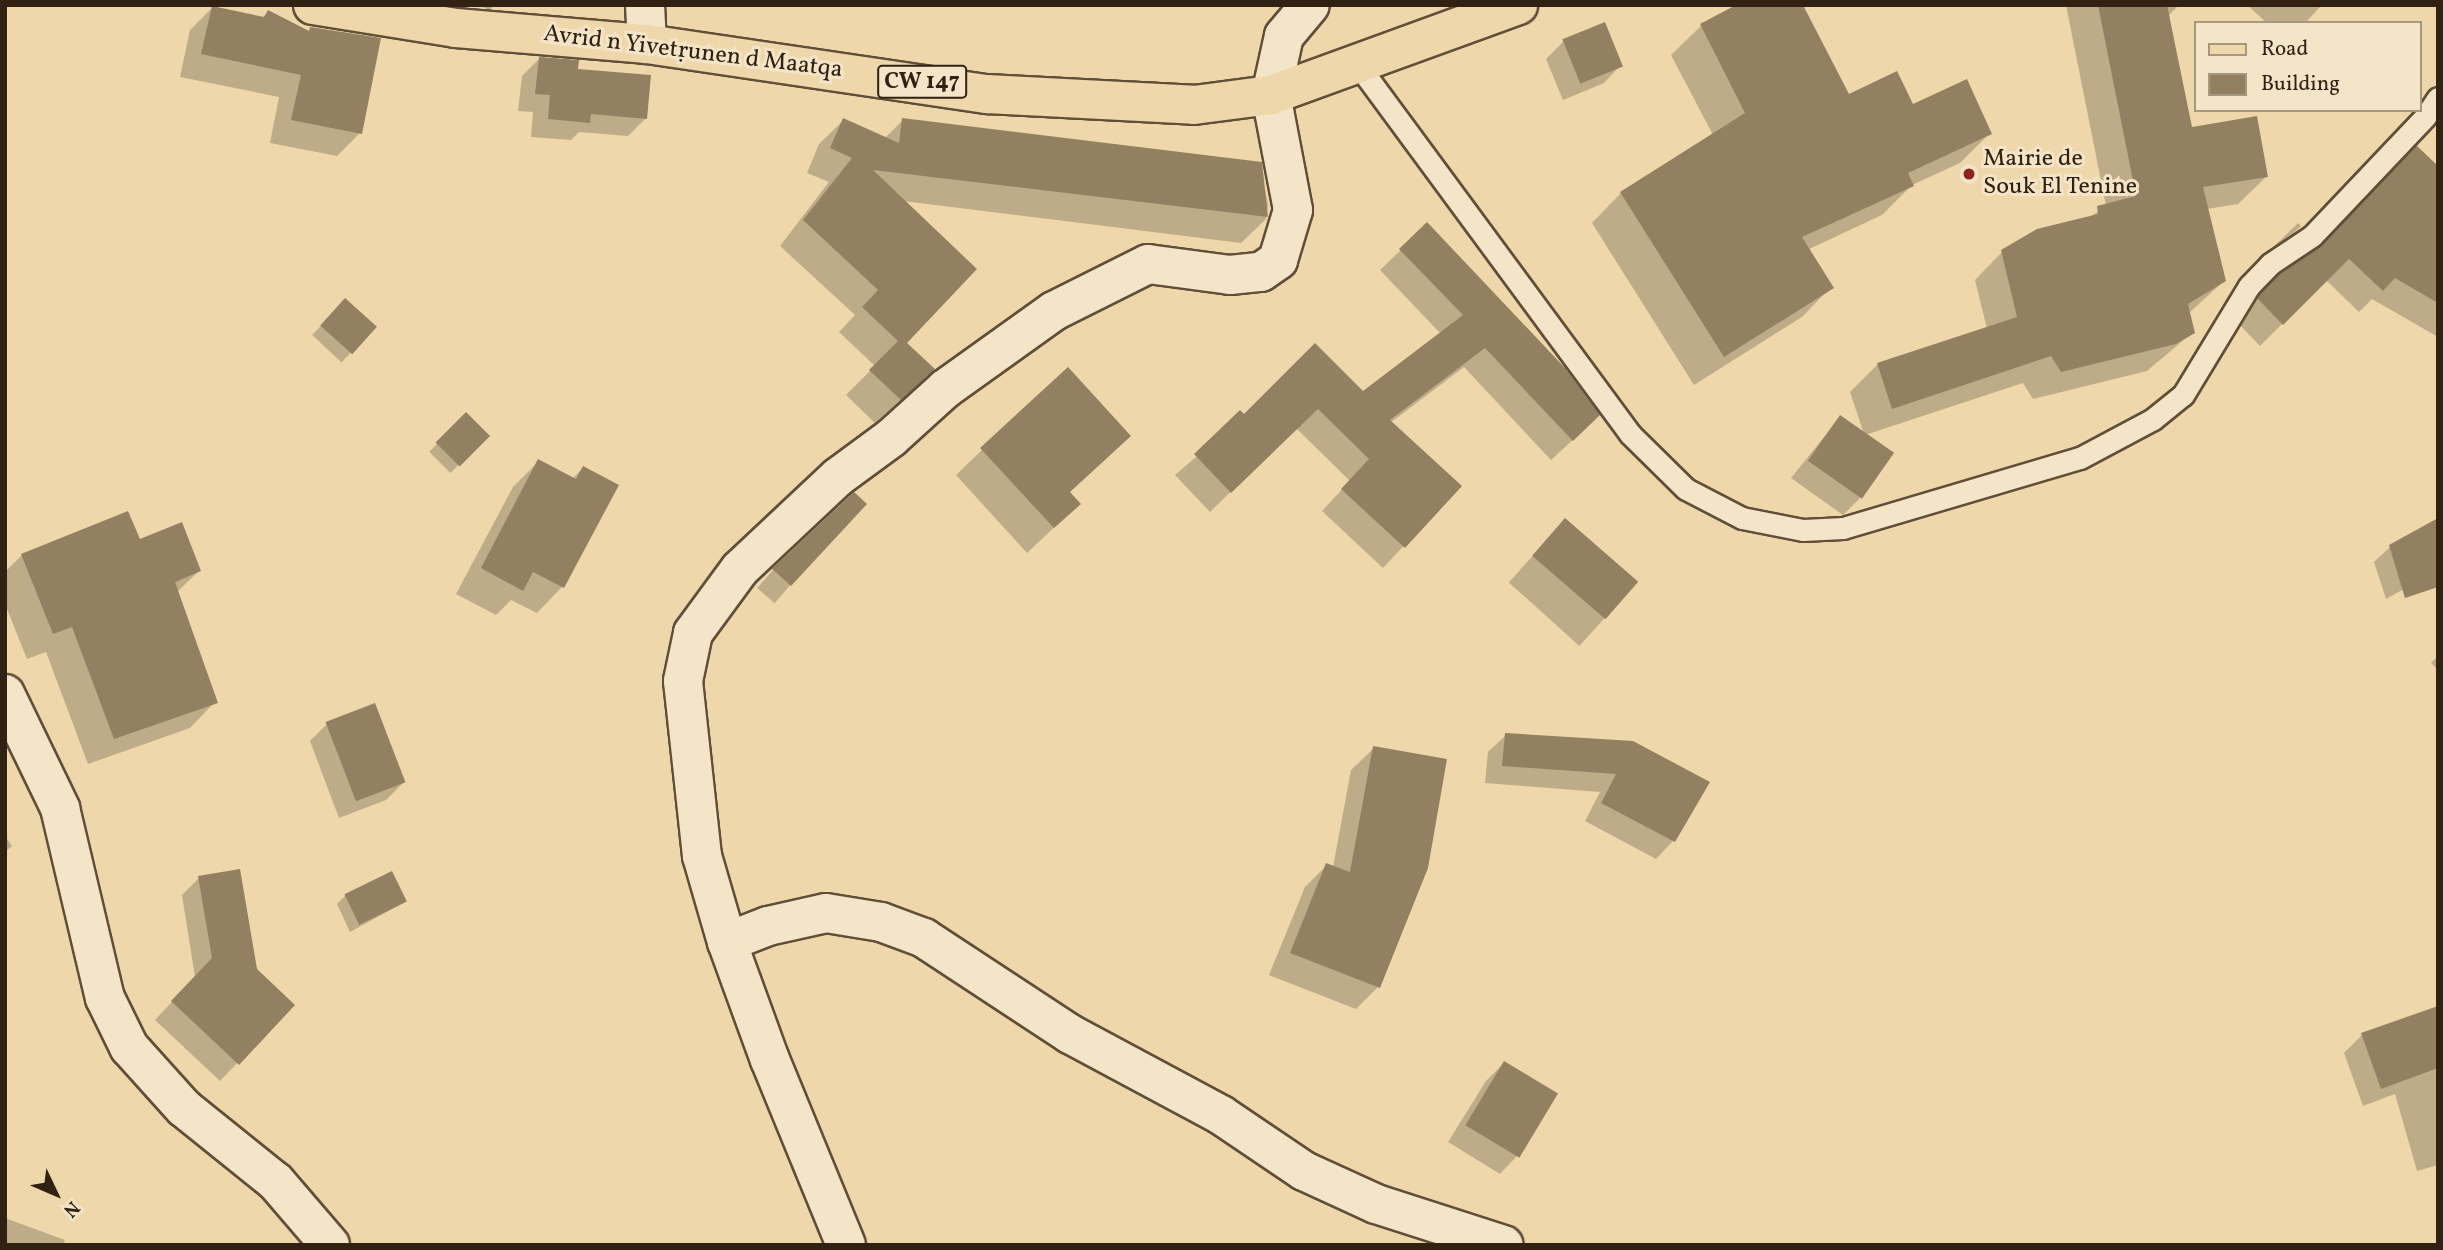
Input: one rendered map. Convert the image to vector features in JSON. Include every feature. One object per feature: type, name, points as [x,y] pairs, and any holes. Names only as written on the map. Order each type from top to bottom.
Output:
[{"type":"main road","name":"Avrid n Yivetṛunen d Maatqa","points":[[313,5],[456,28],[647,44],[988,94],[1194,105],[1271,94],[1358,65],[1518,5]]},
{"type":"street","points":[[645,5],[647,44]]},
{"type":"street","points":[[846,1245],[727,942],[702,856],[683,681],[693,632],[740,569],[838,477],[891,438],[945,389],[1054,310],[1148,264],[1230,275],[1261,272],[1278,260],[1293,210],[1271,94],[1284,36],[1310,5]]},
{"type":"street","points":[[5,694],[60,808],[105,998],[129,1047],[184,1108],[276,1182],[330,1245]]},
{"type":"street","points":[[727,942],[768,926],[826,913],[881,922],[924,939],[1070,1034],[1221,1115],[1304,1171],[1376,1205],[1504,1245]]},
{"type":"lane","points":[[1358,65],[1630,434],[1686,489],[1742,518],[1803,530],[1843,528],[2080,458],[2153,419],[2183,395],[2249,286],[2270,264],[2312,236],[2425,117],[2438,98]]},
{"type":"building","points":[[1736,5],[1803,5],[1849,94],[1897,71],[1913,104],[1967,79],[1992,134],[1908,173],[1914,186],[1802,237],[1834,288],[1724,357],[1620,192],[1745,113],[1700,24]]},
{"type":"building","points":[[2098,5],[2167,5],[2192,127],[2257,116],[2268,177],[2203,187],[2226,281],[2188,304],[2195,333],[2176,344],[2061,372],[2051,356],[1892,409],[1877,363],[2017,317],[2001,250],[2037,229],[2098,214],[2097,206],[2136,196]]},
{"type":"building","points":[[212,6],[264,17],[268,10],[309,31],[310,27],[381,38],[362,134],[291,120],[301,75],[201,54]]},
{"type":"building","points":[[1605,22],[1623,67],[1580,84],[1562,39]]},
{"type":"building","points":[[539,57],[579,60],[578,69],[651,75],[647,119],[591,114],[590,123],[548,119],[550,95],[535,94]]},
{"type":"building","points":[[843,118],[899,143],[902,118],[1262,162],[1268,217],[873,170],[977,269],[907,343],[935,369],[901,400],[869,370],[898,341],[862,307],[878,290],[803,220],[852,158],[830,148]]},
{"type":"building","points":[[2416,145],[2438,166],[2438,303],[2395,278],[2383,291],[2349,259],[2283,325],[2257,298],[2259,294],[2278,274],[2321,245]]},
{"type":"building","points":[[1427,222],[1565,368],[1600,415],[1573,441],[1485,348],[1390,420],[1462,486],[1405,548],[1341,489],[1369,459],[1318,409],[1231,493],[1194,454],[1240,410],[1244,414],[1315,343],[1363,391],[1463,315],[1399,249]]},
{"type":"building","points":[[345,298],[377,327],[352,354],[320,325]]},
{"type":"building","points":[[1068,367],[1131,436],[1070,492],[1081,504],[1054,528],[980,448]]},
{"type":"building","points":[[466,412],[490,436],[460,466],[436,442]]},
{"type":"building","points":[[1840,415],[1894,453],[1862,499],[1808,461]]},
{"type":"building","points":[[538,459],[576,479],[583,466],[619,485],[564,588],[533,572],[523,591],[481,568]]},
{"type":"building","points":[[854,492],[867,504],[791,586],[772,569]]},
{"type":"building","points":[[128,511],[140,539],[182,522],[201,571],[175,582],[218,703],[114,739],[72,627],[53,634],[21,554]]},
{"type":"building","points":[[1565,518],[1638,582],[1605,619],[1532,556]]},
{"type":"building","points":[[2438,518],[2438,587],[2405,598],[2389,545]]},
{"type":"building","points":[[375,703],[405,782],[356,801],[326,722]]},
{"type":"building","points":[[1505,733],[1633,741],[1710,782],[1675,842],[1601,803],[1616,774],[1502,766]]},
{"type":"building","points":[[1373,746],[1447,759],[1428,868],[1380,988],[1290,953],[1326,863],[1350,872]]},
{"type":"building","points":[[240,869],[257,969],[295,1005],[239,1065],[171,1001],[212,958],[198,876]]},
{"type":"building","points":[[392,871],[407,902],[359,925],[344,894]]},
{"type":"building","points":[[2438,1006],[2438,1068],[2381,1089],[2361,1033]]},
{"type":"building","points":[[1504,1061],[1558,1093],[1519,1158],[1465,1125]]},
{"type":"place","name":"Mairie de Souk El Tenine","points":[[1969,174]]}]
